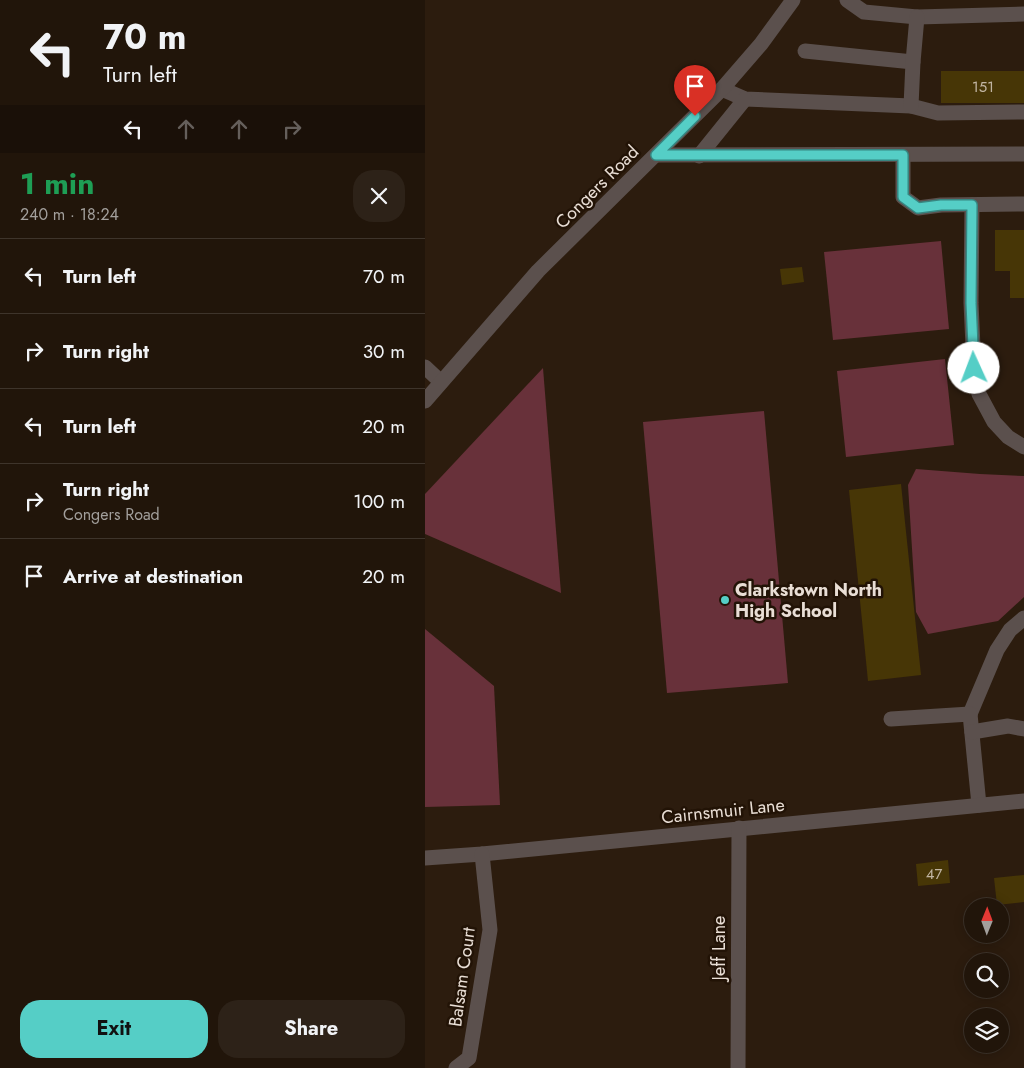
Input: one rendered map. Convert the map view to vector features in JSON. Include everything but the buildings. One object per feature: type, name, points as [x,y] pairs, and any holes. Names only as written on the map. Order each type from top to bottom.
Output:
[{"type":"street","name":"Congers Road","points":[[425,401],[539,271],[722,89],[761,44],[793,0]]},
{"type":"street","points":[[847,0],[863,12],[917,17],[1024,14]]},
{"type":"street","points":[[911,106],[917,17]]},
{"type":"street","points":[[805,50],[913,62]]},
{"type":"street","points":[[722,89],[745,99],[911,106],[938,113],[1024,112]]},
{"type":"street","points":[[699,156],[745,99]]},
{"type":"street","points":[[656,155],[1024,154]]},
{"type":"street","points":[[903,155],[903,197],[918,208],[941,205],[1024,204]]},
{"type":"street","points":[[972,205],[971,303],[974,368],[979,394],[994,422],[1008,437],[1024,446]]},
{"type":"street","points":[[425,367],[441,382]]},
{"type":"street","points":[[979,805],[970,714],[997,650],[1010,630],[1024,618]]},
{"type":"street","points":[[891,719],[970,714]]},
{"type":"street","points":[[972,732],[1008,726],[1024,729]]},
{"type":"street","name":"Cairnsmuir Lane","points":[[425,858],[1024,801]]},
{"type":"street","name":"Jeff Lane","points":[[738,1068],[739,828]]},
{"type":"street","name":"Balsam Court","points":[[456,1068],[469,1058],[490,930],[482,854]]},
{"type":"shaded area","points":[[941,241],[949,329],[833,340],[824,252]]},
{"type":"shaded area","points":[[945,359],[954,445],[846,457],[837,371]]},
{"type":"shaded area","points":[[543,368],[561,593],[425,534],[425,494]]},
{"type":"shaded area","points":[[764,411],[788,683],[667,693],[643,422]]},
{"type":"shaded area","points":[[916,469],[1024,476],[1024,597],[998,621],[928,634],[916,612],[908,485]]},
{"type":"shaded area","points":[[425,629],[494,686],[500,805],[425,807]]},
{"type":"place","name":"Clarkstown North High School","points":[[725,600]]},
{"type":"route","points":[[695,116],[656,155],[903,155],[903,197],[918,208],[941,205],[972,205],[971,303],[974,368]]}]
